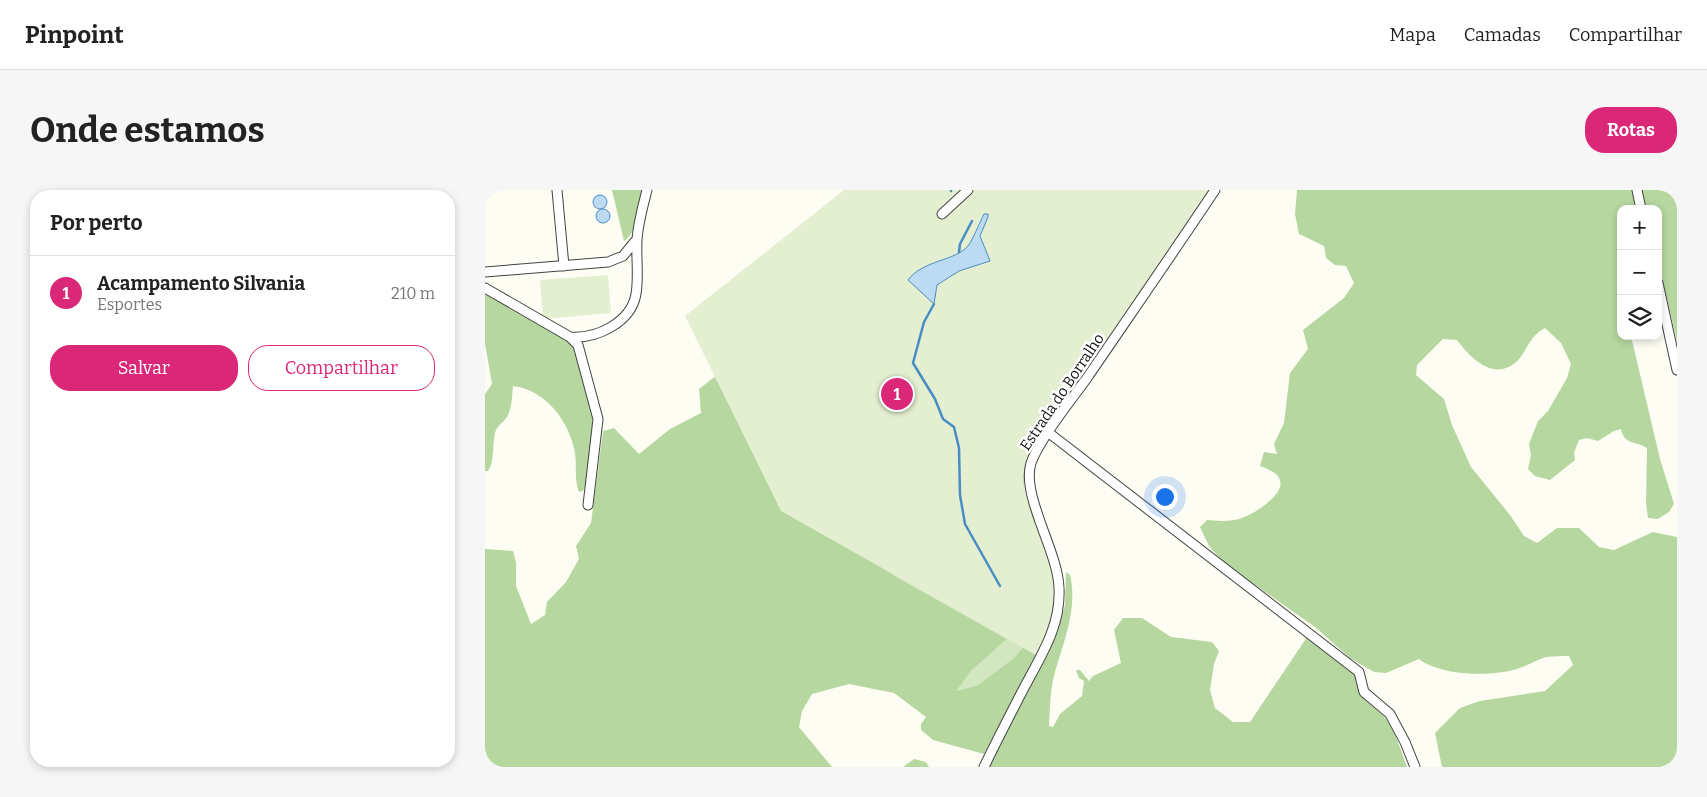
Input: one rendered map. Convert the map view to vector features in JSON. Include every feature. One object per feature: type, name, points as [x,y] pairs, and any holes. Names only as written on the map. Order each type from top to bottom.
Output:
[{"type":"street","points":[[557,190],[564,266]]},
{"type":"street","points":[[485,288],[556,330],[570,336],[585,337],[614,325],[630,308],[636,293],[637,239],[647,190]]},
{"type":"street","points":[[942,214],[968,190]]},
{"type":"street","name":"Estrada do Borralho","points":[[984,767],[1048,642],[1058,616],[1058,572],[1051,546],[1038,517],[1029,478],[1031,464],[1049,433],[1215,190]]},
{"type":"street","points":[[1637,190],[1640,205]]},
{"type":"street","points":[[485,272],[564,266],[617,259],[627,252],[637,239]]},
{"type":"street","points":[[1661,295],[1677,370]]},
{"type":"street","points":[[570,336],[577,345],[598,419],[588,506]]},
{"type":"street","points":[[1049,433],[1359,672],[1364,692],[1389,714],[1405,742],[1415,767]]},
{"type":"green space","points":[[612,190],[642,190],[639,211],[633,231],[624,241]]},
{"type":"green space","points":[[844,190],[1210,190],[1039,440],[1026,463],[1023,476],[1024,491],[1047,553],[1056,593],[1051,620],[1036,655],[781,511],[685,316]]},
{"type":"green space","points":[[1297,190],[1633,190],[1636,205],[1617,205],[1617,340],[1632,340],[1660,459],[1674,504],[1669,512],[1658,519],[1648,518],[1646,503],[1647,448],[1625,438],[1621,429],[1598,441],[1587,438],[1579,440],[1574,453],[1575,460],[1550,480],[1535,476],[1528,469],[1531,455],[1529,444],[1538,421],[1548,411],[1567,378],[1571,364],[1561,343],[1545,328],[1534,336],[1515,363],[1506,368],[1498,369],[1482,365],[1457,340],[1443,339],[1417,365],[1416,375],[1444,399],[1452,425],[1471,467],[1510,515],[1524,536],[1537,543],[1557,528],[1579,528],[1599,547],[1614,550],[1653,532],[1677,537],[1677,767],[1442,767],[1435,733],[1460,708],[1480,701],[1545,691],[1573,665],[1569,656],[1546,657],[1517,669],[1494,673],[1453,672],[1428,665],[1419,659],[1386,673],[1374,672],[1350,658],[1315,627],[1224,563],[1209,546],[1200,527],[1207,520],[1229,521],[1248,516],[1270,501],[1280,488],[1280,481],[1277,475],[1260,466],[1264,452],[1277,454],[1274,444],[1284,423],[1290,373],[1308,349],[1303,330],[1344,298],[1354,283],[1346,266],[1335,265],[1326,258],[1324,246],[1299,234],[1295,214]]},
{"type":"green space","points":[[1642,190],[1677,190],[1677,341],[1662,278],[1662,205],[1645,205]]},
{"type":"green space","points":[[1170,250],[1039,440],[1028,462],[1025,472],[1024,490],[1036,523],[893,575],[1007,639],[971,671],[956,691],[978,685],[1015,657],[1023,647],[1036,655],[984,754],[933,740],[921,730],[921,724],[926,717],[894,693],[849,684],[812,694],[802,711],[799,727],[832,767],[485,767],[485,549],[513,551],[516,563],[516,586],[531,624],[545,615],[547,602],[566,582],[579,559],[576,546],[591,523],[603,431],[614,428],[639,454],[670,429],[701,413],[699,389],[717,375]]},
{"type":"green space","points":[[608,275],[611,313],[543,319],[540,280]]},
{"type":"green space","points":[[485,293],[570,341],[574,348],[593,412],[588,480],[583,491],[579,492],[577,487],[575,453],[568,430],[562,419],[545,400],[525,388],[513,386],[510,410],[507,417],[496,430],[492,463],[488,471],[485,471],[485,394],[492,384],[485,344]]},
{"type":"green space","points":[[900,560],[1036,655],[1023,647],[1015,657],[978,685],[955,691],[971,671],[1007,639],[893,575]]},
{"type":"green space","points":[[1066,572],[1070,575],[1072,587],[1071,612],[1053,679],[1049,726],[1053,727],[1060,714],[1082,696],[1084,681],[1079,678],[1076,670],[1080,670],[1089,681],[1093,676],[1121,663],[1114,630],[1123,618],[1142,618],[1171,637],[1212,642],[1219,651],[1214,664],[1210,690],[1215,708],[1233,722],[1250,722],[1307,637],[1356,673],[1363,698],[1391,723],[1407,767],[987,767],[1057,632],[1065,605]]},
{"type":"green space","points":[[914,759],[926,762],[929,767],[903,767]]},
{"type":"water","points":[[600,195],[605,197],[607,202],[605,207],[600,209],[595,207],[593,202],[595,197]]},
{"type":"water","points":[[603,209],[608,211],[610,216],[608,221],[603,223],[598,221],[596,216],[598,211]]},
{"type":"water","points":[[984,214],[988,214],[988,217],[980,236],[990,261],[959,271],[937,285],[934,304],[908,280],[922,268],[955,255],[968,246]]},
{"type":"waterway","points":[[959,252],[960,244],[972,221]]},
{"type":"waterway","points":[[934,304],[924,322],[913,363],[935,399],[943,419],[954,427],[959,448],[960,495],[965,524],[1000,586]]},
{"type":"place","name":"Acampamento Silvania","points":[[897,394]]}]
